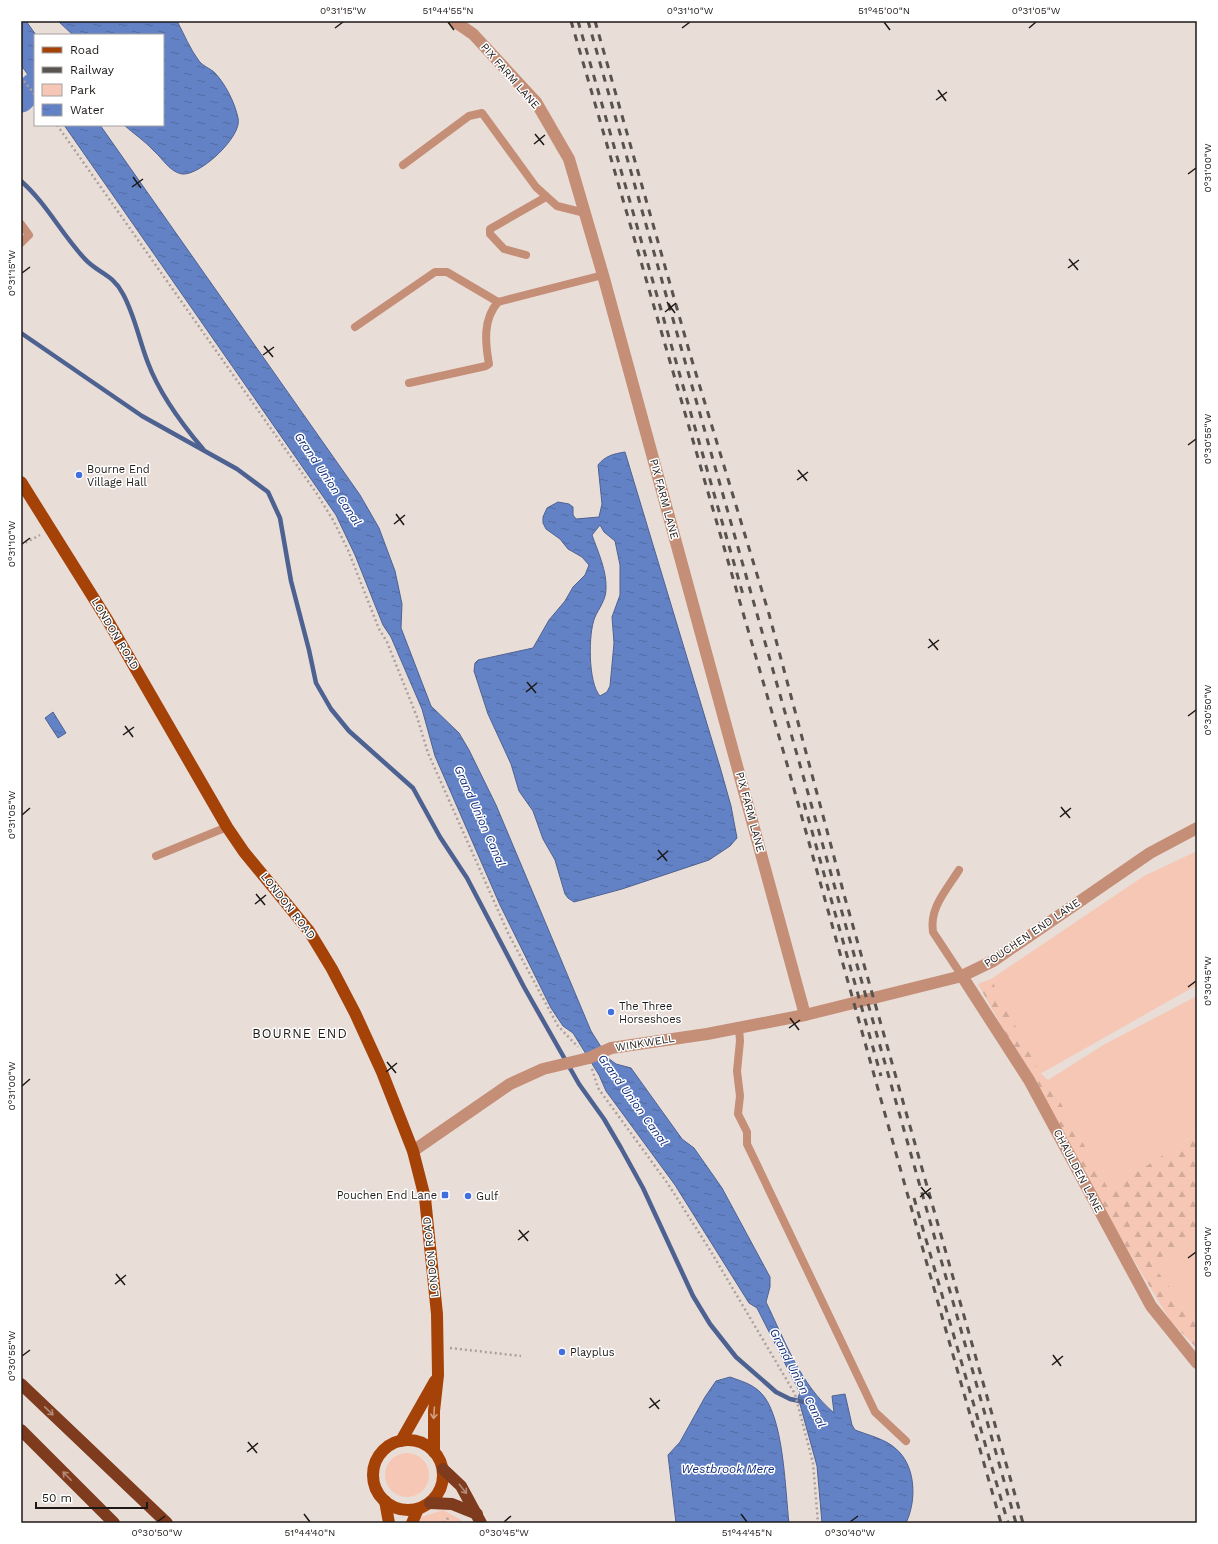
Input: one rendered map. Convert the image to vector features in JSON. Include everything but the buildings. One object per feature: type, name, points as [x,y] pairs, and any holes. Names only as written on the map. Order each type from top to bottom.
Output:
[{"type":"highway","points":[[21,1384],[167,1523]]},
{"type":"highway","points":[[21,1430],[114,1523]]},
{"type":"highway","points":[[442,1469],[460,1486],[479,1519]]},
{"type":"highway","points":[[430,1502],[452,1504],[479,1519]]},
{"type":"main road","name":"LONDON ROAD","points":[[21,482],[108,621],[227,827],[244,852],[309,930],[356,1013],[382,1072],[413,1151],[425,1198],[435,1290],[438,1347],[438,1375],[434,1410],[434,1452]]},
{"type":"main road","name":"LONDON ROAD","points":[[401,1441],[438,1375]]},
{"type":"main road","points":[[401,1441],[419,1442],[434,1452],[442,1469],[441,1487],[430,1502],[418,1509],[406,1510],[394,1507],[385,1501],[378,1492],[374,1482],[375,1466],[382,1452],[390,1445],[401,1441]]},
{"type":"main road","points":[[385,1501],[389,1523]]},
{"type":"main road","points":[[412,1523],[418,1509]]},
{"type":"street","name":"PIX FARM LANE","points":[[454,21],[473,34],[536,102],[569,159],[805,1015]]},
{"type":"street","name":"POUCHEN END LANE","points":[[805,1015],[962,976],[993,961],[1150,854],[1197,828]]},
{"type":"street","name":"CHAULDEN LANE","points":[[962,976],[1029,1080],[1151,1306],[1197,1364]]},
{"type":"street","name":"WINKWELL","points":[[413,1151],[510,1084],[543,1069],[583,1059],[611,1048],[739,1028],[805,1015]]},
{"type":"lane","points":[[403,165],[469,116],[482,113],[536,187],[546,197],[557,206],[585,213]]},
{"type":"lane","points":[[526,255],[504,249],[490,234],[490,229],[546,197]]},
{"type":"lane","points":[[21,224],[29,235],[21,242]]},
{"type":"lane","points":[[355,327],[435,272],[446,272],[498,302]]},
{"type":"lane","points":[[409,383],[486,366],[489,364],[486,345],[487,326],[493,309],[498,302],[602,275]]},
{"type":"lane","points":[[156,856],[227,827]]},
{"type":"lane","points":[[959,870],[936,907],[932,916],[932,924],[933,932],[962,976]]},
{"type":"lane","points":[[739,1028],[740,1041],[737,1071],[740,1096],[738,1114],[747,1132],[747,1144],[875,1412],[906,1441]]},
{"type":"path","points":[[21,78],[34,94]]},
{"type":"path","points":[[58,126],[317,494],[333,520],[348,550],[379,629],[387,642],[417,717],[428,753],[509,934],[558,1026],[583,1059],[598,1088],[668,1184],[710,1250],[795,1394],[812,1463],[817,1496],[818,1523]]},
{"type":"path","points":[[21,545],[51,529]]},
{"type":"path","points":[[438,1347],[521,1356]]},
{"type":"green space","points":[[1197,851],[1197,985],[1040,1074],[991,979],[1144,876]]},
{"type":"green space","points":[[991,979],[1040,1073],[1048,1080],[1109,1190],[1197,1133],[1197,1236],[1151,1263],[1197,1323],[1197,1348],[1171,1322],[1126,1247],[978,984]]},
{"type":"green space","points":[[1197,996],[1197,1133],[1109,1190],[1048,1080],[1105,1044]]},
{"type":"green space","points":[[1197,1236],[1197,1323],[1151,1263]]},
{"type":"green space","points":[[403,1453],[411,1453],[423,1459],[429,1471],[429,1479],[423,1491],[411,1497],[403,1497],[391,1491],[385,1479],[385,1471],[391,1459]]},
{"type":"green space","points":[[443,1510],[461,1520],[462,1523],[418,1523],[422,1517]]},
{"type":"water","points":[[21,21],[26,21],[35,34],[34,34],[34,90],[29,84],[31,79],[21,65]]},
{"type":"water","points":[[58,21],[177,21],[199,61],[214,72],[222,82],[235,106],[238,126],[234,135],[219,154],[199,169],[190,173],[182,174],[174,171],[147,144],[125,126],[164,126],[164,34],[72,34]]},
{"type":"water","name":"Grand Union Canal","points":[[65,126],[101,126],[360,495],[379,528],[395,571],[402,604],[401,628],[431,706],[459,733],[469,750],[496,805],[591,1031],[608,1058],[616,1064],[631,1068],[682,1139],[694,1148],[722,1188],[770,1277],[770,1287],[766,1302],[794,1361],[812,1389],[822,1402],[834,1413],[832,1396],[845,1394],[852,1425],[855,1430],[886,1442],[902,1455],[911,1473],[913,1494],[910,1514],[906,1523],[822,1523],[817,1466],[798,1397],[800,1393],[757,1308],[749,1303],[675,1185],[606,1091],[599,1075],[573,1033],[563,1026],[551,1008],[500,905],[435,756],[422,709],[391,637],[383,625],[355,555],[336,515]]},
{"type":"water","points":[[625,452],[720,767],[731,806],[737,838],[730,846],[709,860],[622,889],[574,902],[565,894],[555,860],[543,839],[533,811],[519,791],[511,764],[488,714],[474,671],[475,663],[478,660],[533,648],[549,620],[565,601],[573,587],[585,575],[589,565],[582,557],[568,549],[560,539],[546,529],[543,523],[543,517],[547,508],[558,502],[569,504],[573,507],[573,515],[576,519],[599,517],[602,504],[598,465],[606,457]],"holes":[[[600,525],[604,532],[615,541],[620,565],[620,595],[612,617],[614,643],[610,686],[607,692],[600,696],[596,690],[593,680],[590,646],[595,617],[605,597],[606,582],[602,562],[592,535]]]},
{"type":"water","points":[[53,712],[66,733],[58,738],[45,718]]},
{"type":"water","name":"Westbrook Mere","points":[[730,1377],[742,1381],[757,1389],[768,1403],[774,1417],[782,1453],[789,1523],[676,1523],[668,1455],[680,1442],[705,1397],[716,1381]]},
{"type":"waterway","points":[[21,99],[34,86]]},
{"type":"waterway","points":[[21,181],[46,208],[68,239],[84,258],[109,277],[119,287],[131,311],[153,375],[179,419],[203,449]]},
{"type":"waterway","name":"Grand Union Canal","points":[[21,333],[142,416],[237,469],[268,492],[280,518],[291,581],[316,683],[331,709],[349,731],[413,788],[440,837],[467,878],[524,987],[579,1084],[604,1119],[621,1148],[643,1188],[693,1296],[710,1324],[736,1357],[776,1392],[790,1399],[804,1402]]},
{"type":"railway","points":[[571,21],[787,764],[1001,1523]]},
{"type":"railway","points":[[578,21],[744,598]]},
{"type":"railway","points":[[588,21],[1016,1523]]},
{"type":"railway","points":[[595,21],[690,354],[769,614],[845,898],[1023,1523]]},
{"type":"railway","points":[[804,803],[881,1076]]},
{"type":"railway","points":[[914,1198],[1008,1523]]},
{"type":"place","name":"Bourne End Village Hall","points":[[79,475]]},
{"type":"place","name":"The Three Horseshoes","points":[[611,1012]]},
{"type":"place","name":"Pouchen End Lane","points":[[445,1195]]},
{"type":"place","name":"Gulf","points":[[468,1196]]},
{"type":"place","name":"Playplus","points":[[562,1352]]},
{"type":"district","name":"BOURNE END","points":[[300,1033]]}]
